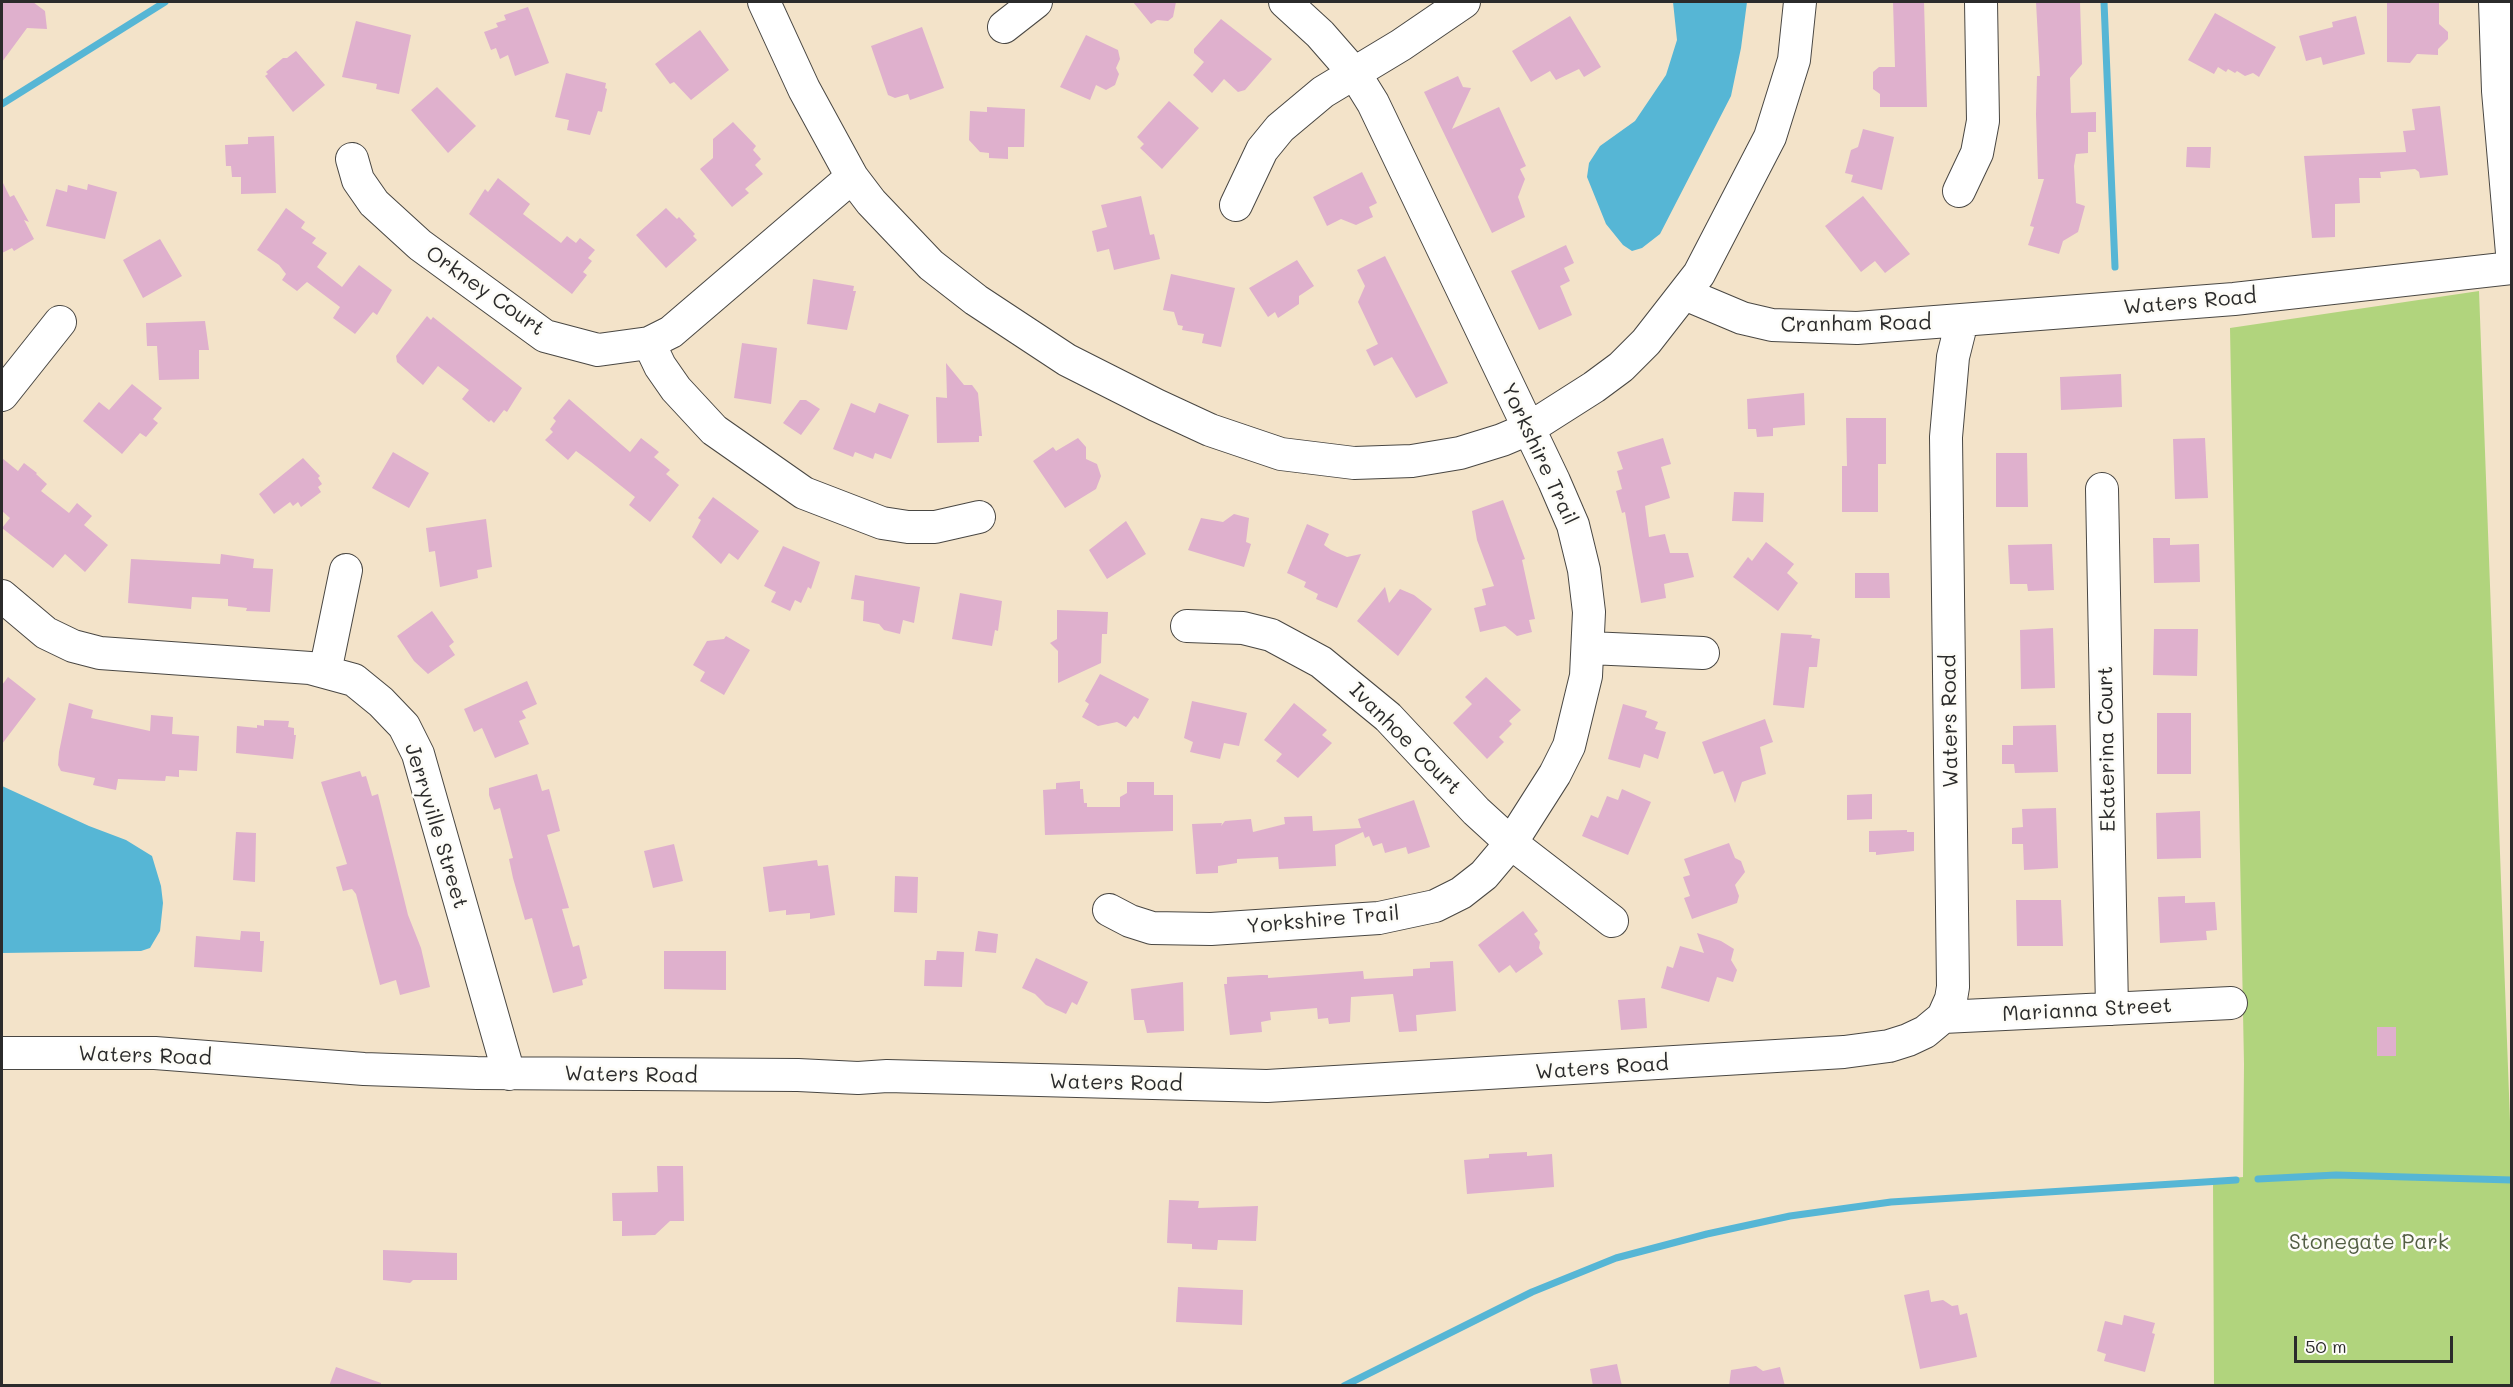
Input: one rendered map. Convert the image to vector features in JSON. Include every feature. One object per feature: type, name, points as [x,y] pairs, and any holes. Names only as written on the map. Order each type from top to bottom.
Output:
[{"type":"street","points":[[764,2],[804,89],[852,177],[902,237],[931,265],[976,300],[1066,360],[1210,430],[1281,454],[1354,464],[1396,463],[1460,453],[1502,440],[1528,429],[1568,405],[1621,367],[1646,342],[1699,274],[1770,137],[1794,60],[1800,2]]},
{"type":"street","points":[[1004,27],[1036,2]]},
{"type":"street","name":"Yorkshire Trail","points":[[1109,910],[1130,921],[1152,928],[1184,930],[1321,923],[1407,914],[1435,906],[1461,893],[1484,875],[1511,843],[1555,774],[1569,746],[1586,676],[1589,612],[1584,570],[1573,525],[1390,136],[1355,74],[1320,34],[1285,2]]},
{"type":"street","points":[[1236,205],[1262,150],[1280,128],[1323,92],[1355,74],[1464,2]]},
{"type":"street","points":[[1959,191],[1977,153],[1983,121],[1981,2]]},
{"type":"street","points":[[2495,2],[2498,91],[2511,253]]},
{"type":"street","name":"Orkney Court","points":[[352,159],[358,180],[374,203],[420,245],[545,336],[598,350],[615,350],[649,343],[671,332],[785,232],[852,177]]},
{"type":"street","name":"Waters Road","points":[[2,1053],[155,1053],[364,1069],[509,1074],[887,1076],[1267,1086],[1339,1084],[1866,1050],[1908,1040],[1924,1032],[1942,1017],[1951,999],[1953,987],[1946,437],[1953,357],[1962,321],[2246,298],[2511,268]]},
{"type":"street","name":"Cranham Road","points":[[1685,294],[1712,307],[1772,325],[1857,328],[1962,321]]},
{"type":"street","points":[[2,395],[60,322]]},
{"type":"street","points":[[649,343],[660,366],[676,389],[714,430],[804,493],[882,523],[935,527],[979,517]]},
{"type":"street","name":"Ekaterina Court","points":[[2102,489],[2112,1009]]},
{"type":"street","points":[[325,672],[346,570]]},
{"type":"street","name":"Jerryville Street","points":[[2,596],[46,633],[73,646],[100,653],[310,668],[354,680],[381,702],[404,726],[418,754],[509,1074]]},
{"type":"street","name":"Ivanhoe Court","points":[[1187,626],[1243,628],[1271,635],[1322,662],[1388,717],[1468,803],[1511,843],[1612,921]]},
{"type":"street","points":[[1589,648],[1703,653]]},
{"type":"street","name":"Marianna Street","points":[[1942,1017],[2231,1003]]},
{"type":"green space","name":"Stonegate Park","points":[[2479,291],[2511,1148],[2511,1385],[2214,1385],[2213,1180],[2243,1177],[2244,1064],[2230,328]]},
{"type":"water","points":[[1673,2],[1747,2],[1741,48],[1731,96],[1660,234],[1642,248],[1632,251],[1623,245],[1606,224],[1587,177],[1589,163],[1600,146],[1635,121],[1666,75],[1677,40]]},
{"type":"water","points":[[2,786],[89,826],[126,840],[152,856],[161,886],[163,903],[160,931],[150,948],[141,951],[2,953]]},
{"type":"building","points":[[2,2],[33,2],[45,11],[47,29],[27,28],[2,62]]},
{"type":"building","points":[[1133,2],[1176,2],[1173,17],[1168,21],[1157,20],[1151,24]]},
{"type":"building","points":[[1893,2],[1924,2],[1927,107],[1880,107],[1880,94],[1873,89],[1873,72],[1879,67],[1895,67]]},
{"type":"building","points":[[2036,2],[2080,2],[2082,64],[2070,78],[2071,113],[2096,112],[2096,132],[2088,132],[2088,153],[2076,154],[2074,166],[2076,203],[2085,206],[2078,232],[2063,241],[2059,254],[2028,245],[2034,227],[2030,226],[2044,179],[2038,179],[2036,114],[2037,76],[2040,76]]},
{"type":"building","points":[[2439,2],[2439,24],[2448,32],[2448,39],[2438,49],[2438,55],[2417,54],[2410,63],[2387,62],[2387,3]]},
{"type":"building","points":[[528,7],[549,63],[515,76],[508,55],[500,59],[496,48],[491,50],[484,32],[498,27],[496,23],[506,20],[504,15]]},
{"type":"building","points":[[2215,13],[2276,47],[2259,77],[2253,73],[2245,76],[2228,69],[2226,72],[2218,67],[2214,74],[2188,60]]},
{"type":"building","points":[[1570,16],[1601,67],[1584,77],[1579,69],[1556,80],[1550,71],[1531,82],[1512,51]]},
{"type":"building","points":[[2356,16],[2365,54],[2323,65],[2321,57],[2306,61],[2299,36],[2333,27],[2332,22]]},
{"type":"building","points":[[1221,19],[1272,59],[1245,90],[1238,92],[1224,79],[1212,93],[1193,75],[1204,62],[1194,53],[1194,49]]},
{"type":"building","points":[[356,21],[411,35],[399,94],[376,89],[377,84],[342,77]]},
{"type":"building","points":[[922,27],[944,88],[910,100],[908,94],[895,98],[888,95],[871,46]]},
{"type":"building","points":[[700,30],[729,70],[691,100],[674,82],[670,84],[655,64]]},
{"type":"building","points":[[1086,35],[1118,50],[1120,59],[1116,68],[1119,74],[1115,85],[1106,90],[1096,85],[1090,100],[1060,87]]},
{"type":"building","points":[[296,51],[325,85],[293,112],[265,76],[268,74],[266,72],[283,58],[287,58]]},
{"type":"building","points":[[566,73],[606,83],[605,88],[607,89],[602,112],[598,111],[590,135],[567,130],[569,120],[555,117]]},
{"type":"building","points":[[1458,76],[1463,87],[1471,88],[1452,129],[1499,107],[1526,166],[1520,169],[1525,179],[1518,197],[1525,217],[1492,233],[1424,92]]},
{"type":"building","points":[[437,87],[476,126],[448,153],[411,110]]},
{"type":"building","points":[[1169,101],[1199,128],[1162,169],[1140,148],[1144,144],[1137,137]]},
{"type":"building","points":[[2440,106],[2448,175],[2420,178],[2419,172],[2415,169],[2380,172],[2381,178],[2359,178],[2360,203],[2335,204],[2335,237],[2312,238],[2304,156],[2406,152],[2403,131],[2415,130],[2412,109]]},
{"type":"building","points":[[987,107],[1025,109],[1024,147],[1008,147],[1008,159],[989,158],[989,153],[980,152],[969,140],[970,111],[987,112]]},
{"type":"building","points":[[733,122],[756,146],[753,150],[761,159],[755,165],[763,174],[745,189],[749,193],[732,207],[700,169],[713,158],[713,139]]},
{"type":"building","points":[[1863,129],[1894,137],[1882,190],[1851,182],[1853,175],[1845,173],[1851,150],[1858,147]]},
{"type":"building","points":[[274,136],[276,193],[241,194],[241,177],[232,177],[231,166],[226,166],[225,145],[248,144],[248,137]]},
{"type":"building","points":[[2187,147],[2211,147],[2210,168],[2186,167]]},
{"type":"building","points":[[1362,172],[1377,203],[1369,207],[1373,217],[1356,225],[1341,219],[1327,226],[1313,197]]},
{"type":"building","points":[[498,178],[530,204],[523,214],[561,243],[567,236],[576,243],[580,238],[595,250],[588,258],[592,261],[583,272],[587,275],[572,294],[469,214],[485,189],[488,192]]},
{"type":"building","points":[[2,181],[10,197],[14,195],[29,222],[24,220],[34,239],[14,251],[12,248],[2,253]]},
{"type":"building","points":[[88,184],[117,192],[105,239],[46,226],[56,189],[67,192],[68,185],[87,190]]},
{"type":"building","points":[[1141,196],[1150,235],[1154,234],[1160,259],[1114,270],[1109,249],[1097,252],[1092,231],[1107,227],[1101,205]]},
{"type":"building","points":[[1863,196],[1910,254],[1885,273],[1875,261],[1861,272],[1825,226]]},
{"type":"building","points":[[286,208],[305,222],[301,228],[316,238],[312,243],[327,253],[317,267],[342,287],[359,265],[392,290],[377,315],[373,312],[355,334],[333,318],[340,307],[307,282],[297,291],[282,280],[286,274],[279,265],[257,250]]},
{"type":"building","points":[[666,208],[677,219],[679,217],[695,234],[693,236],[697,240],[666,268],[636,235]]},
{"type":"building","points":[[160,239],[182,276],[143,298],[123,260]]},
{"type":"building","points":[[1566,245],[1574,263],[1564,268],[1570,281],[1560,286],[1572,315],[1539,330],[1511,271]]},
{"type":"building","points":[[1385,256],[1448,383],[1416,398],[1392,357],[1374,366],[1366,350],[1378,344],[1358,302],[1365,286],[1357,270]]},
{"type":"building","points":[[1297,260],[1314,286],[1299,296],[1299,304],[1278,318],[1275,312],[1268,317],[1249,288]]},
{"type":"building","points":[[1171,274],[1235,288],[1221,347],[1202,343],[1204,334],[1182,330],[1183,326],[1178,325],[1174,312],[1163,310]]},
{"type":"building","points":[[813,279],[854,286],[853,291],[856,291],[847,330],[807,324]]},
{"type":"building","points":[[427,316],[431,320],[433,317],[522,388],[507,412],[504,410],[494,423],[491,420],[489,422],[462,399],[469,390],[438,366],[423,385],[397,362],[396,356]]},
{"type":"building","points":[[205,321],[209,350],[199,350],[199,379],[159,380],[157,346],[147,346],[146,323]]},
{"type":"building","points":[[742,343],[777,348],[771,404],[734,398]]},
{"type":"building","points":[[946,363],[964,385],[972,385],[978,393],[982,436],[979,436],[979,442],[937,443],[936,397],[947,398]]},
{"type":"building","points":[[2121,374],[2122,407],[2061,410],[2060,377]]},
{"type":"building","points":[[132,384],[162,408],[153,419],[158,423],[146,437],[140,433],[122,454],[83,421],[99,402],[109,410]]},
{"type":"building","points":[[1804,393],[1805,425],[1773,428],[1773,436],[1757,437],[1756,429],[1748,429],[1747,399]]},
{"type":"building","points":[[569,399],[630,452],[641,438],[659,452],[654,457],[670,470],[666,474],[679,485],[650,522],[629,505],[635,497],[591,462],[576,451],[568,460],[545,440],[553,432],[550,429],[556,421],[553,418]]},
{"type":"building","points":[[800,400],[806,400],[820,409],[801,435],[783,423]]},
{"type":"building","points":[[851,403],[875,413],[879,403],[909,415],[891,459],[875,453],[873,459],[855,452],[853,457],[833,449]]},
{"type":"building","points":[[1846,418],[1886,418],[1886,464],[1878,464],[1878,512],[1842,512],[1842,466],[1847,466]]},
{"type":"building","points":[[1078,438],[1086,447],[1086,459],[1097,464],[1101,476],[1096,489],[1065,508],[1033,461],[1053,447],[1056,451]]},
{"type":"building","points":[[1663,438],[1671,464],[1661,467],[1670,498],[1645,506],[1649,537],[1665,534],[1670,553],[1688,553],[1694,577],[1664,584],[1666,598],[1641,603],[1625,512],[1622,513],[1616,491],[1622,489],[1617,471],[1623,469],[1617,452]]},
{"type":"building","points":[[2205,438],[2208,498],[2175,499],[2173,439]]},
{"type":"building","points":[[393,452],[429,473],[409,508],[372,488]]},
{"type":"building","points":[[1996,453],[2027,453],[2028,507],[1996,507]]},
{"type":"building","points":[[2,458],[18,471],[24,463],[37,473],[47,484],[41,491],[69,513],[77,503],[92,516],[84,525],[108,545],[85,572],[65,554],[53,568],[2,528],[10,518],[2,511]]},
{"type":"building","points":[[303,458],[320,476],[318,478],[322,484],[318,487],[321,492],[301,507],[298,502],[293,506],[290,502],[274,514],[259,494]]},
{"type":"building","points":[[1734,492],[1764,493],[1763,522],[1732,521]]},
{"type":"building","points":[[713,497],[759,531],[738,560],[729,553],[721,564],[692,537],[701,520],[698,518]]},
{"type":"building","points":[[1503,500],[1525,559],[1522,560],[1535,619],[1529,620],[1532,632],[1517,636],[1505,626],[1480,632],[1474,608],[1486,605],[1482,589],[1494,586],[1477,540],[1472,511]]},
{"type":"building","points":[[1234,514],[1249,518],[1246,542],[1251,544],[1244,567],[1188,550],[1201,518],[1223,522]]},
{"type":"building","points":[[486,519],[492,567],[477,570],[478,578],[440,587],[435,551],[429,552],[426,528]]},
{"type":"building","points":[[1126,521],[1146,554],[1107,579],[1089,550]]},
{"type":"building","points":[[1307,524],[1329,534],[1324,545],[1331,550],[1347,557],[1361,554],[1337,608],[1316,599],[1318,594],[1304,587],[1306,582],[1287,573]]},
{"type":"building","points":[[2153,538],[2170,538],[2170,545],[2199,544],[2200,582],[2154,583]]},
{"type":"building","points":[[1766,542],[1794,564],[1787,573],[1798,583],[1778,611],[1733,577],[1748,557],[1752,561]]},
{"type":"building","points":[[2052,544],[2054,590],[2028,591],[2027,584],[2010,584],[2008,545]]},
{"type":"building","points":[[783,546],[820,562],[811,589],[808,587],[801,603],[795,600],[790,611],[771,602],[776,592],[764,586]]},
{"type":"building","points":[[221,554],[254,559],[253,568],[273,569],[270,612],[246,611],[247,608],[228,606],[228,599],[192,597],[191,609],[128,603],[131,559],[220,564]]},
{"type":"building","points":[[1855,573],[1889,573],[1890,598],[1855,598]]},
{"type":"building","points":[[855,575],[920,587],[914,623],[903,620],[900,634],[884,630],[879,624],[863,621],[864,601],[851,599]]},
{"type":"building","points":[[1385,587],[1389,603],[1400,589],[1414,595],[1432,609],[1398,656],[1357,621]]},
{"type":"building","points":[[960,593],[1002,601],[998,631],[995,630],[992,646],[952,639]]},
{"type":"building","points":[[1057,610],[1108,612],[1107,634],[1102,634],[1101,663],[1058,683],[1058,651],[1050,643],[1057,639]]},
{"type":"building","points":[[432,611],[454,642],[449,646],[455,655],[428,674],[414,661],[397,636]]},
{"type":"building","points":[[2053,628],[2055,688],[2021,689],[2020,630]]},
{"type":"building","points":[[2154,629],[2198,629],[2197,676],[2153,675]]},
{"type":"building","points":[[1781,633],[1812,635],[1811,638],[1820,639],[1817,667],[1809,667],[1804,708],[1773,705]]},
{"type":"building","points":[[726,636],[750,650],[724,695],[700,681],[705,672],[693,665],[707,641],[724,639]]},
{"type":"building","points":[[1100,674],[1149,699],[1138,719],[1134,716],[1126,727],[1117,722],[1098,726],[1082,717],[1089,704],[1085,701]]},
{"type":"building","points":[[8,677],[36,699],[2,744],[2,685]]},
{"type":"building","points":[[1486,677],[1521,710],[1509,721],[1512,724],[1499,737],[1504,742],[1487,759],[1453,723],[1472,704],[1465,697]]},
{"type":"building","points":[[527,681],[537,704],[522,711],[526,718],[519,721],[529,744],[495,758],[482,728],[474,732],[464,709]]},
{"type":"building","points":[[1192,701],[1247,713],[1239,746],[1224,743],[1220,759],[1190,752],[1193,742],[1184,738]]},
{"type":"building","points":[[69,703],[93,710],[91,718],[150,731],[151,715],[173,717],[172,734],[199,736],[197,771],[179,770],[179,777],[166,776],[165,781],[118,779],[116,790],[93,785],[95,778],[61,771],[58,765],[59,752]]},
{"type":"building","points":[[1294,703],[1327,730],[1322,735],[1332,743],[1298,778],[1276,761],[1282,754],[1264,740]]},
{"type":"building","points":[[1623,704],[1647,711],[1645,717],[1658,722],[1655,729],[1666,732],[1658,759],[1644,754],[1640,768],[1608,759]]},
{"type":"building","points":[[2157,713],[2191,713],[2191,774],[2157,774]]},
{"type":"building","points":[[1765,719],[1773,742],[1760,747],[1766,774],[1742,782],[1735,803],[1723,771],[1714,774],[1702,742]]},
{"type":"building","points":[[264,720],[289,721],[288,727],[294,728],[294,735],[296,735],[293,759],[236,753],[237,726],[257,728],[257,725],[264,726]]},
{"type":"building","points":[[2056,725],[2058,772],[2015,773],[2014,764],[2002,764],[2002,745],[2013,745],[2013,726]]},
{"type":"building","points":[[360,771],[362,777],[366,776],[372,796],[378,794],[408,915],[421,948],[430,987],[400,995],[396,980],[380,985],[356,894],[352,889],[343,891],[336,867],[347,864],[321,782]]},
{"type":"building","points":[[537,774],[542,791],[549,789],[560,831],[547,835],[569,908],[562,909],[573,947],[579,945],[587,978],[582,980],[583,985],[553,993],[532,918],[525,920],[513,878],[509,859],[513,858],[500,808],[494,810],[489,795],[489,788]]},
{"type":"building","points":[[1080,781],[1080,789],[1083,789],[1084,803],[1087,803],[1087,807],[1120,807],[1120,797],[1127,793],[1127,782],[1154,782],[1154,795],[1173,795],[1173,831],[1045,835],[1043,790],[1056,789],[1056,783]]},
{"type":"building","points":[[1622,789],[1651,802],[1628,855],[1582,836],[1591,815],[1598,818],[1607,796],[1618,800]]},
{"type":"building","points":[[1872,794],[1872,819],[1847,820],[1847,795]]},
{"type":"building","points":[[1414,800],[1430,847],[1408,854],[1406,847],[1385,853],[1382,843],[1373,846],[1369,836],[1365,838],[1363,832],[1335,845],[1336,866],[1279,869],[1278,857],[1237,859],[1237,863],[1218,866],[1218,873],[1196,874],[1192,824],[1222,823],[1221,826],[1225,821],[1251,819],[1253,832],[1285,824],[1284,817],[1312,816],[1313,831],[1361,828],[1358,819]]},
{"type":"building","points":[[2056,808],[2058,868],[2024,870],[2023,844],[2012,844],[2012,828],[2023,827],[2022,809]]},
{"type":"building","points":[[2200,811],[2201,858],[2157,859],[2156,813]]},
{"type":"building","points":[[1907,830],[1907,832],[1914,832],[1914,851],[1876,855],[1876,852],[1869,852],[1869,831]]},
{"type":"building","points":[[236,832],[256,833],[255,882],[233,880]]},
{"type":"building","points":[[1729,843],[1735,858],[1741,861],[1745,872],[1735,885],[1739,896],[1737,903],[1692,919],[1684,898],[1690,896],[1683,877],[1690,875],[1684,859]]},
{"type":"building","points":[[674,844],[683,881],[653,888],[644,851]]},
{"type":"building","points":[[817,860],[818,866],[828,865],[835,915],[810,919],[810,913],[786,915],[786,910],[769,912],[763,867]]},
{"type":"building","points":[[895,876],[918,877],[917,913],[894,912]]},
{"type":"building","points":[[2185,896],[2185,903],[2215,902],[2217,930],[2206,931],[2207,940],[2160,943],[2158,897]]},
{"type":"building","points":[[2016,900],[2061,900],[2063,946],[2017,946]]},
{"type":"building","points":[[1523,911],[1538,931],[1534,934],[1540,942],[1539,948],[1543,954],[1516,973],[1510,965],[1499,973],[1478,945]]},
{"type":"building","points":[[241,931],[260,932],[260,941],[264,941],[262,972],[194,967],[196,936],[240,940]]},
{"type":"building","points":[[978,931],[998,934],[996,953],[975,951]]},
{"type":"building","points":[[1697,933],[1721,941],[1734,949],[1731,960],[1737,970],[1733,982],[1717,977],[1709,1002],[1661,988],[1667,966],[1673,968],[1680,946],[1704,953]]},
{"type":"building","points":[[664,951],[726,951],[726,990],[664,989]]},
{"type":"building","points":[[937,951],[964,952],[962,987],[924,986],[925,960],[936,960]]},
{"type":"building","points":[[1036,958],[1088,982],[1077,1005],[1072,1002],[1066,1014],[1046,1005],[1035,994],[1022,988]]},
{"type":"building","points":[[1453,961],[1456,1011],[1416,1015],[1417,1031],[1399,1032],[1393,994],[1351,997],[1350,1022],[1329,1024],[1328,1018],[1318,1019],[1317,1008],[1270,1012],[1271,1020],[1261,1022],[1262,1032],[1230,1035],[1224,984],[1227,984],[1227,977],[1268,975],[1268,978],[1363,971],[1364,979],[1413,976],[1413,969],[1430,968],[1430,962]]},
{"type":"building","points":[[1183,982],[1184,1031],[1147,1033],[1144,1020],[1134,1020],[1131,989]]},
{"type":"building","points":[[1645,998],[1647,1028],[1621,1030],[1618,1000]]},
{"type":"building","points":[[2377,1027],[2396,1027],[2396,1056],[2377,1056]]},
{"type":"building","points":[[1527,1152],[1527,1156],[1552,1154],[1554,1187],[1467,1194],[1464,1160],[1489,1158],[1489,1154]]},
{"type":"building","points":[[657,1166],[683,1166],[684,1221],[670,1221],[655,1235],[622,1236],[622,1221],[613,1221],[612,1193],[658,1192]]},
{"type":"building","points":[[1169,1200],[1199,1201],[1198,1208],[1258,1206],[1256,1241],[1218,1240],[1217,1250],[1192,1249],[1192,1244],[1167,1243]]},
{"type":"building","points":[[383,1250],[457,1253],[457,1280],[413,1280],[410,1283],[383,1280]]},
{"type":"building","points":[[1178,1287],[1243,1290],[1242,1325],[1176,1322]]},
{"type":"building","points":[[1929,1290],[1931,1302],[1943,1300],[1952,1306],[1958,1305],[1960,1315],[1967,1313],[1977,1357],[1920,1369],[1904,1295]]},
{"type":"building","points":[[2124,1315],[2155,1323],[2152,1333],[2155,1334],[2145,1372],[2104,1361],[2106,1354],[2097,1351],[2105,1321],[2122,1325]]},
{"type":"building","points":[[1617,1364],[1622,1386],[1593,1386],[1590,1369]]},
{"type":"building","points":[[1756,1366],[1763,1371],[1780,1367],[1785,1386],[1729,1386],[1731,1370]]},
{"type":"building","points":[[336,1367],[381,1383],[381,1386],[329,1386]]},
{"type":"waterway","points":[[2,104],[165,2]]},
{"type":"waterway","points":[[2104,2],[2115,267]]},
{"type":"waterway","points":[[2258,1179],[2336,1175],[2512,1180]]},
{"type":"waterway","points":[[1344,1386],[1532,1292],[1616,1258],[1707,1234],[1790,1216],[1891,1202],[2236,1180]]}]
